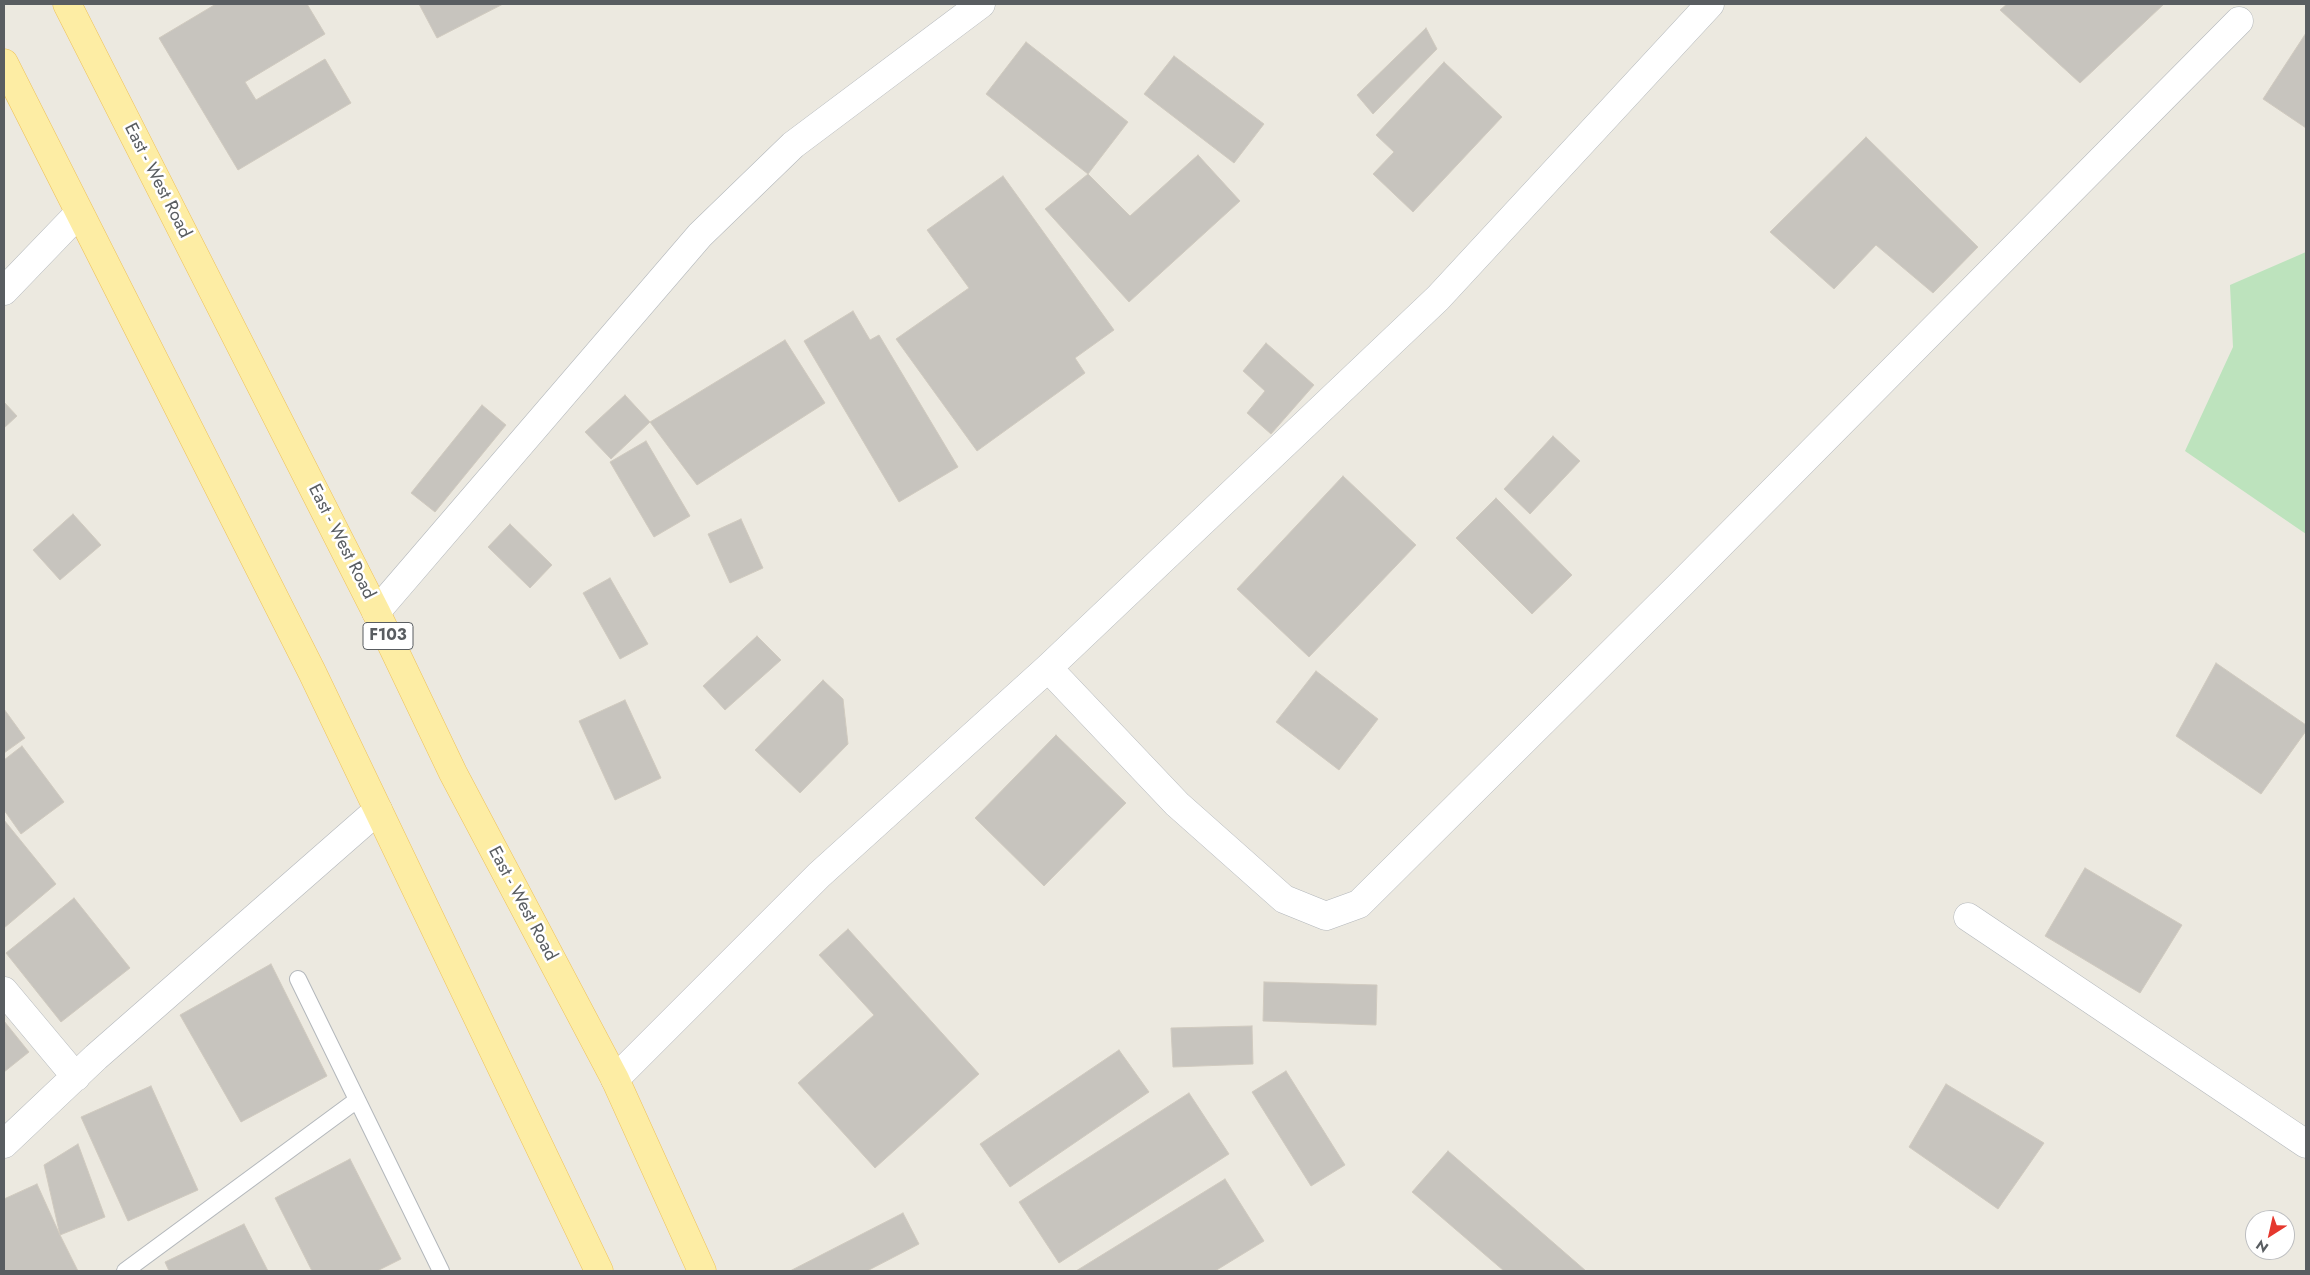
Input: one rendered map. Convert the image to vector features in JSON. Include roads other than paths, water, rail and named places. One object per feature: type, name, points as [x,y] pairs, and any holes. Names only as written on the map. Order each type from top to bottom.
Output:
[{"type":"main road","name":"East - West Road","points":[[67,4],[376,612],[453,773],[615,1079],[702,1271]]},
{"type":"main road","points":[[4,64],[312,672],[599,1271]]},
{"type":"street","points":[[376,612],[700,236],[793,145],[981,4]]},
{"type":"street","points":[[615,1079],[819,874],[1048,668],[1438,298],[1710,4]]},
{"type":"street","points":[[1048,668],[1177,804],[1284,900],[1326,916],[1360,904],[1682,583],[2239,21]]},
{"type":"street","points":[[4,291],[79,213]]},
{"type":"street","points":[[4,1144],[76,1077],[378,810]]},
{"type":"street","points":[[1968,917],[2306,1144]]},
{"type":"street","points":[[4,991],[76,1077]]},
{"type":"lane","points":[[298,978],[441,1271]]},
{"type":"lane","points":[[127,1271],[357,1100]]}]
